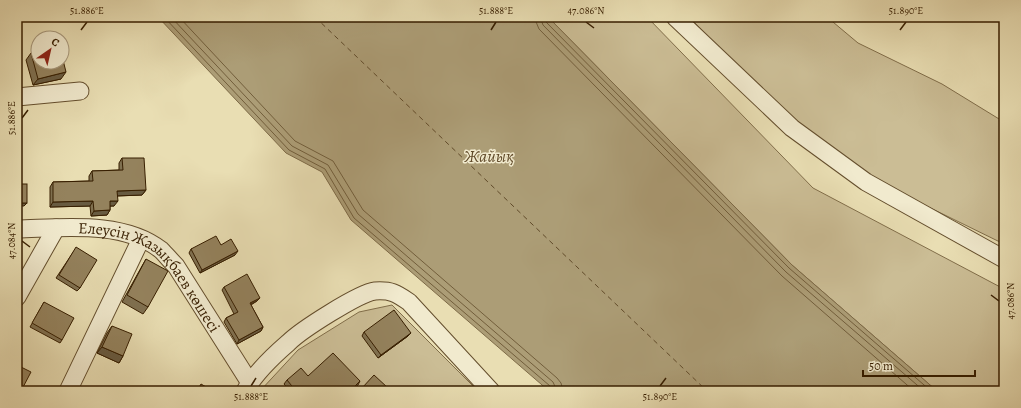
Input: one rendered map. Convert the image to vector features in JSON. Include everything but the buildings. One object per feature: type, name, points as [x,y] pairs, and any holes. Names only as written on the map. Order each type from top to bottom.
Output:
[{"type":"street","points":[[675,17],[792,128],[866,182],[1004,258]]},
{"type":"street","points":[[17,97],[80,91]]},
{"type":"street","points":[[17,297],[56,228]]},
{"type":"street","name":"Елеусін Жазықбаев көшесі","points":[[17,229],[100,229],[141,239],[161,250],[176,266],[248,387]]},
{"type":"street","points":[[68,391],[141,239]]},
{"type":"street","points":[[248,387],[289,342],[355,298],[374,291],[393,291],[409,302],[491,391]]},
{"type":"shaded area","points":[[548,17],[647,17],[813,188],[1004,289],[1004,391],[937,391],[792,265]]},
{"type":"shaded area","points":[[689,17],[827,17],[858,43],[942,84],[1004,122],[1004,244],[861,174],[772,101]]},
{"type":"shaded area","points":[[392,305],[478,391],[260,391],[298,350],[359,312]]},
{"type":"water","name":"Жайық","points":[[158,17],[548,17],[792,265],[937,391],[549,391],[351,220],[322,172],[286,153]]},
{"type":"ferry route","points":[[315,17],[707,391]]}]
